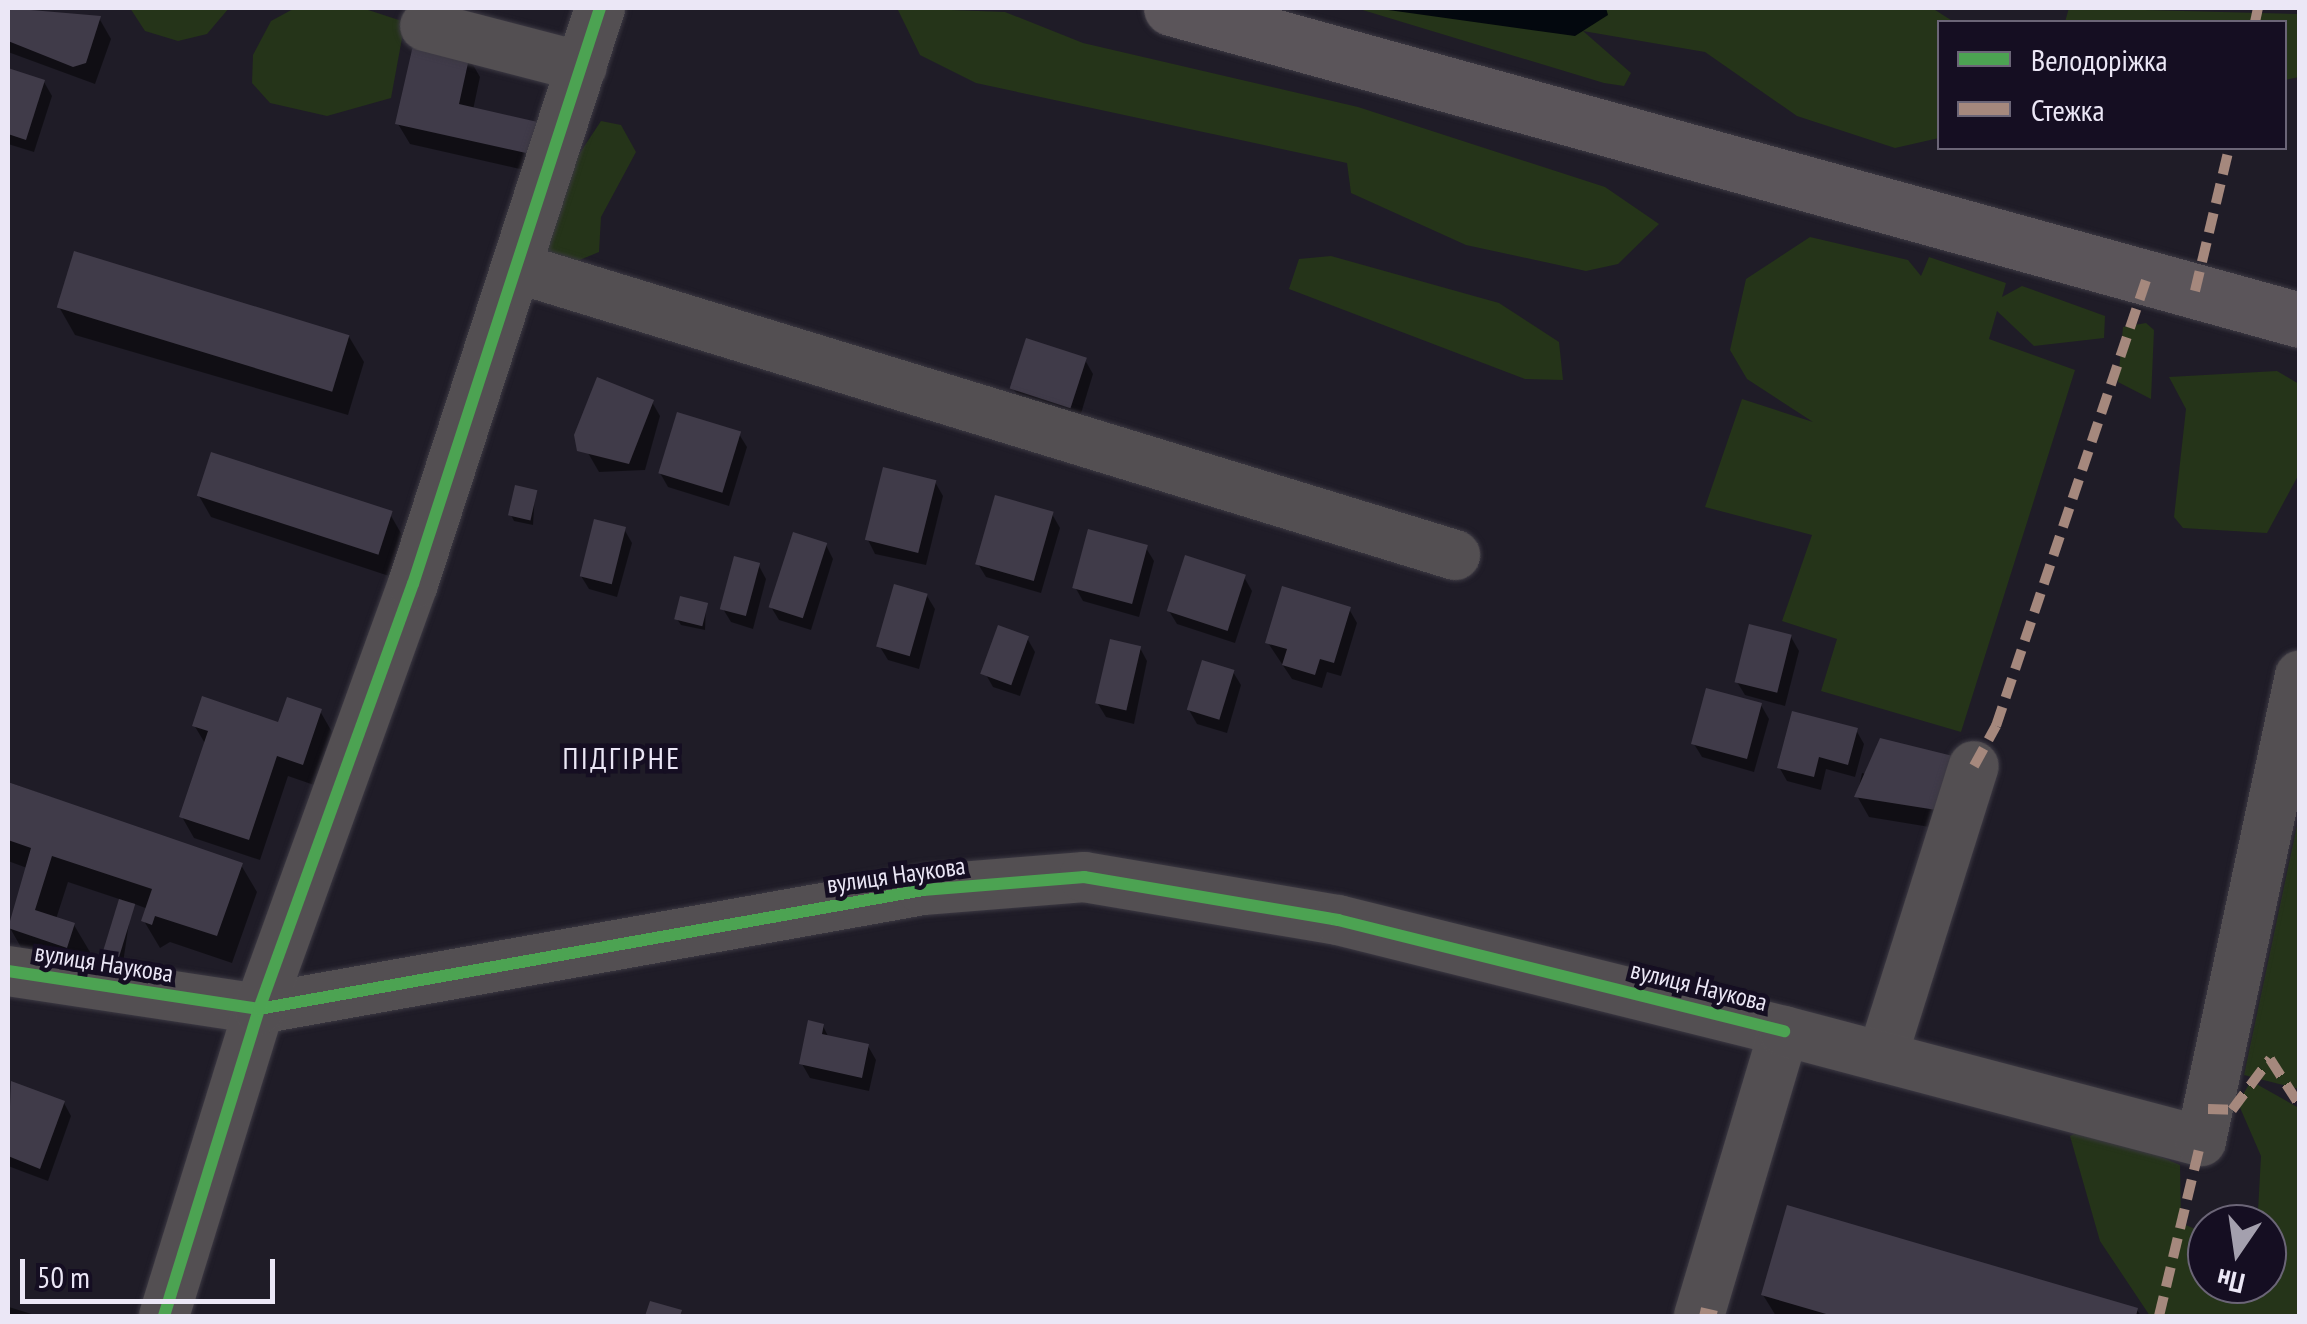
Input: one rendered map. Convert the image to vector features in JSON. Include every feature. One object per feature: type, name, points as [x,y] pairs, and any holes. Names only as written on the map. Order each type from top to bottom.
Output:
[{"type":"highway","points":[[1171,8],[2300,320]]},
{"type":"street","points":[[164,1316],[259,1009],[520,268],[600,8]]},
{"type":"street","points":[[425,26],[582,67]]},
{"type":"street","points":[[520,268],[1455,555]]},
{"type":"street","name":"вулиця Наукова","points":[[8,971],[259,1009],[923,890],[1084,877],[1338,920],[1784,1031],[2201,1141],[2300,675]]},
{"type":"street","points":[[1882,1057],[1974,766]]},
{"type":"street","points":[[1700,1314],[1784,1031]]},
{"type":"green space","points":[[130,8],[229,8],[207,34],[178,41],[145,31]]},
{"type":"green space","points":[[295,8],[362,8],[405,22],[391,98],[327,116],[270,103],[252,83],[253,55],[271,21]]},
{"type":"green space","points":[[897,8],[1005,12],[1083,43],[1358,107],[1605,187],[1659,224],[1618,264],[1586,271],[1466,245],[1351,193],[1347,163],[976,83],[920,55]]},
{"type":"green space","points":[[1356,8],[1932,8],[1951,20],[1937,20],[1937,138],[1895,148],[1797,116],[1705,52],[1583,31],[1631,73],[1624,86]]},
{"type":"green space","points":[[2069,8],[2299,14],[2299,77],[2287,80],[2287,20],[2066,20]]},
{"type":"green space","points":[[601,121],[621,125],[636,152],[601,217],[599,252],[565,266],[536,249],[564,177]]},
{"type":"green space","points":[[1810,237],[1908,260],[1921,276],[1929,257],[2006,283],[2002,297],[2022,286],[2105,316],[2104,338],[2034,346],[1997,311],[1989,339],[2075,370],[1961,732],[1821,691],[1837,639],[1782,621],[1812,535],[1705,507],[1742,399],[1813,422],[1747,379],[1730,350],[1746,279]]},
{"type":"green space","points":[[1331,256],[1499,303],[1559,342],[1563,380],[1525,379],[1289,289],[1299,259]]},
{"type":"green space","points":[[2146,323],[2154,330],[2151,399],[2118,382],[2123,327]]},
{"type":"green space","points":[[2277,371],[2299,384],[2299,474],[2267,533],[2183,528],[2174,517],[2186,409],[2169,377]]},
{"type":"green space","points":[[2299,816],[2299,1089],[2244,1075]]},
{"type":"green space","points":[[2251,1081],[2299,1108],[2299,1316],[2150,1316],[2100,1241],[2070,1136],[2090,1126],[2180,1165],[2181,1223],[2187,1226],[2187,1304],[2287,1304],[2287,1204],[2258,1204],[2261,1156],[2238,1103]]},
{"type":"shaded area","points":[[1374,8],[1606,8],[1608,15],[1575,36]]},
{"type":"building","points":[[8,8],[101,16],[86,63],[73,67],[8,41]]},
{"type":"building","points":[[414,41],[470,54],[459,104],[542,123],[535,155],[395,124]]},
{"type":"building","points":[[8,68],[45,80],[26,140],[8,134]]},
{"type":"building","points":[[74,251],[349,335],[332,392],[57,307]]},
{"type":"building","points":[[1026,338],[1087,358],[1070,408],[1010,388]]},
{"type":"building","points":[[597,377],[654,400],[629,464],[577,451],[574,435]]},
{"type":"building","points":[[677,412],[741,432],[722,493],[658,473]]},
{"type":"building","points":[[211,452],[393,511],[378,555],[197,496]]},
{"type":"building","points":[[883,467],[936,480],[918,553],[865,540]]},
{"type":"building","points":[[515,485],[537,490],[530,520],[508,515]]},
{"type":"building","points":[[995,495],[1054,512],[1034,581],[975,564]]},
{"type":"building","points":[[594,519],[626,527],[612,584],[580,576]]},
{"type":"building","points":[[1088,529],[1148,545],[1132,604],[1072,588]]},
{"type":"building","points":[[793,532],[827,543],[803,618],[769,607]]},
{"type":"building","points":[[1185,555],[1246,575],[1228,631],[1167,611]]},
{"type":"building","points":[[734,556],[760,563],[746,616],[720,609]]},
{"type":"building","points":[[894,584],[928,594],[910,656],[876,646]]},
{"type":"building","points":[[1282,586],[1351,607],[1334,663],[1320,659],[1315,675],[1282,665],[1287,649],[1265,643]]},
{"type":"building","points":[[680,596],[708,603],[702,626],[674,619]]},
{"type":"building","points":[[1749,624],[1792,635],[1777,693],[1734,682]]},
{"type":"building","points":[[998,625],[1029,636],[1011,685],[980,674]]},
{"type":"building","points":[[1110,639],[1141,646],[1126,711],[1095,703]]},
{"type":"building","points":[[1202,660],[1235,670],[1219,720],[1187,710]]},
{"type":"building","points":[[1706,688],[1762,703],[1747,759],[1691,744]]},
{"type":"building","points":[[202,696],[278,722],[287,697],[322,709],[303,765],[277,756],[249,840],[179,817],[208,731],[192,726]]},
{"type":"building","points":[[1792,711],[1858,728],[1848,765],[1819,757],[1814,777],[1777,768]]},
{"type":"building","points":[[1880,738],[1961,758],[1949,812],[1854,797]]},
{"type":"building","points":[[8,782],[243,863],[217,936],[155,916],[152,925],[141,921],[152,889],[52,856],[35,910],[75,923],[67,948],[8,928],[31,848],[8,840]]},
{"type":"building","points":[[119,899],[135,904],[119,958],[102,954]]},
{"type":"building","points":[[808,1020],[824,1024],[822,1034],[869,1044],[862,1078],[799,1064]]},
{"type":"building","points":[[11,1081],[65,1101],[40,1169],[8,1156]]},
{"type":"building","points":[[1787,1205],[2138,1308],[2136,1316],[1833,1316],[1761,1295]]},
{"type":"building","points":[[650,1301],[682,1310],[680,1316],[645,1316]]},
{"type":"marked path","points":[[2255,20],[2258,8]]},
{"type":"marked path","points":[[2195,291],[2229,150]]},
{"type":"marked path","points":[[1974,766],[1996,726],[2147,277]]},
{"type":"marked path","points":[[2208,1109],[2232,1110],[2270,1059],[2300,1106]]},
{"type":"marked path","points":[[2159,1316],[2201,1141]]},
{"type":"marked path","points":[[1700,1312],[1717,1316]]},
{"type":"cycle path","points":[[164,1316],[259,1009],[413,584],[600,8]]},
{"type":"cycle path","points":[[8,971],[259,1009],[923,890],[1084,877],[1338,920],[1784,1031]]},
{"type":"district","name":"ПІДГІРНЕ","points":[[622,758]]}]
